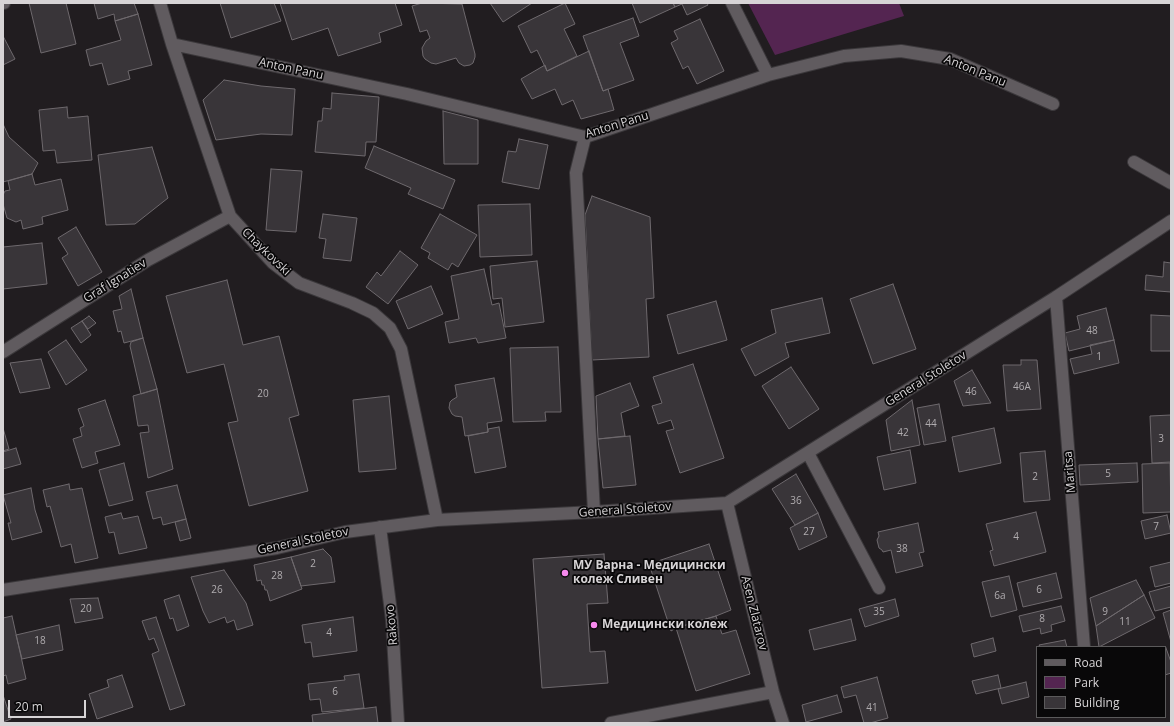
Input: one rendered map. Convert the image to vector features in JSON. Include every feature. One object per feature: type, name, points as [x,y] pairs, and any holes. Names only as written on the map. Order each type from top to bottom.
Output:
[{"type":"street","name":"Chaykovski","points":[[160,3],[172,44],[230,216],[273,263],[299,283],[352,303],[373,313],[390,328],[401,349],[437,520]]},
{"type":"street","points":[[732,3],[768,75]]},
{"type":"street","name":"Anton Panu","points":[[172,44],[407,94],[585,137],[768,75],[844,56],[901,51],[950,59],[1053,104]]},
{"type":"street","points":[[585,137],[576,173],[594,512]]},
{"type":"street","points":[[1134,162],[1171,183]]},
{"type":"street","name":"Graf Ignatiev","points":[[3,352],[148,260],[230,216]]},
{"type":"street","name":"General Stoletov","points":[[3,590],[277,548],[345,532],[437,520],[594,512],[727,503],[1056,297],[1171,221]]},
{"type":"street","name":"Maritsa","points":[[1056,297],[1084,646]]},
{"type":"street","points":[[808,453],[879,588]]},
{"type":"street","name":"Asen Zlatarov","points":[[727,503],[773,692],[783,723]]},
{"type":"street","name":"Rakovo","points":[[380,527],[392,620],[398,723]]},
{"type":"street","points":[[611,723],[773,692]]},
{"type":"green space","points":[[748,3],[899,3],[904,16],[775,55]]},
{"type":"building","points":[[29,3],[66,3],[76,44],[41,53]]},
{"type":"building","points":[[94,3],[134,3],[138,14],[115,21],[114,14],[98,19]]},
{"type":"building","points":[[220,3],[274,3],[281,21],[231,38]]},
{"type":"building","points":[[280,3],[395,3],[402,25],[379,33],[381,42],[338,56],[328,28],[292,40]]},
{"type":"building","points":[[422,3],[462,4],[475,54],[473,63],[464,66],[459,63],[456,58],[436,64],[425,59],[422,48],[426,41],[430,38],[427,30],[420,32],[412,6]]},
{"type":"building","points":[[490,3],[532,3],[503,22]]},
{"type":"building","points":[[565,3],[575,24],[564,29],[577,56],[547,71],[537,50],[531,53],[518,26]]},
{"type":"building","points":[[632,3],[673,3],[675,7],[640,23]]},
{"type":"building","points":[[673,3],[707,3],[708,5],[687,15],[682,4],[675,7]]},
{"type":"building","points":[[138,14],[152,65],[128,71],[130,79],[108,85],[102,63],[90,66],[86,50],[121,40],[115,21]]},
{"type":"building","points":[[633,18],[639,36],[620,43],[634,80],[603,91],[583,36]]},
{"type":"building","points":[[700,19],[724,71],[697,84],[688,66],[683,69],[671,43],[678,39],[674,31]]},
{"type":"building","points":[[3,36],[15,59],[3,65]]},
{"type":"building","points":[[589,51],[603,91],[608,89],[614,110],[581,119],[573,100],[562,105],[555,89],[532,99],[521,79],[545,65],[547,71]]},
{"type":"building","points":[[224,80],[261,86],[295,89],[292,135],[261,134],[216,140],[203,100]]},
{"type":"building","points":[[332,93],[379,97],[376,142],[366,142],[365,156],[315,152],[318,121],[322,121],[323,108],[331,109]]},
{"type":"building","points":[[67,107],[68,118],[88,116],[92,160],[57,163],[55,150],[43,151],[39,110]]},
{"type":"building","points":[[443,111],[478,120],[478,164],[444,164]]},
{"type":"building","points":[[3,124],[9,137],[38,163],[32,174],[3,182]]},
{"type":"building","points":[[519,139],[548,145],[539,189],[502,182],[508,151],[516,152]]},
{"type":"building","points":[[374,146],[455,180],[443,209],[408,194],[411,188],[365,168]]},
{"type":"building","points":[[152,147],[168,198],[135,224],[106,225],[98,155]]},
{"type":"building","points":[[271,169],[302,171],[296,232],[266,230]]},
{"type":"building","points":[[32,174],[35,185],[61,179],[68,210],[42,217],[43,224],[23,229],[21,220],[16,222],[7,218],[3,204],[3,195],[5,191],[10,190],[8,181]]},
{"type":"building","points":[[592,196],[650,217],[654,298],[646,299],[649,357],[592,360],[585,215]]},
{"type":"building","points":[[530,204],[532,255],[480,257],[478,205]]},
{"type":"building","points":[[323,214],[357,218],[351,261],[323,258],[326,239],[319,238]]},
{"type":"building","points":[[440,214],[477,235],[458,267],[452,263],[448,270],[428,258],[430,253],[421,248]]},
{"type":"building","points":[[76,227],[102,272],[78,286],[62,258],[68,254],[58,238]]},
{"type":"building","points":[[42,243],[47,284],[3,289],[3,247]]},
{"type":"building","points":[[400,251],[418,265],[388,304],[366,287],[377,272],[381,276]]},
{"type":"building","points":[[537,261],[544,322],[505,327],[502,298],[493,299],[490,266]]},
{"type":"building","points":[[1164,262],[1171,263],[1171,292],[1145,290],[1146,275],[1163,277]]},
{"type":"building","points":[[484,269],[492,305],[499,303],[506,338],[478,343],[476,338],[449,343],[445,322],[459,319],[451,276]]},
{"type":"building","points":[[227,280],[243,345],[279,336],[299,415],[289,418],[308,491],[249,506],[228,423],[238,421],[224,364],[187,373],[166,296]]},
{"type":"building","points":[[893,284],[916,349],[873,364],[850,299]]},
{"type":"building","points":[[431,286],[443,314],[408,329],[396,301]]},
{"type":"building","points":[[131,289],[143,338],[124,343],[121,331],[118,332],[113,311],[122,309],[119,296]]},
{"type":"building","points":[[822,298],[830,333],[785,343],[789,357],[755,376],[741,349],[776,333],[771,310]]},
{"type":"building","points":[[716,301],[727,340],[678,354],[667,315]]},
{"type":"building","points":[[1106,308],[1114,340],[1069,351],[1065,333],[1080,329],[1077,316]]},
{"type":"building","points":[[1151,315],[1171,316],[1171,351],[1151,351]]},
{"type":"building","points":[[89,316],[96,323],[88,329],[82,321]]},
{"type":"building","points":[[82,321],[91,335],[81,343],[71,328]]},
{"type":"building","points":[[143,338],[157,389],[141,394],[130,346],[131,342]]},
{"type":"building","points":[[66,340],[87,370],[66,385],[48,352]]},
{"type":"building","points":[[1114,340],[1119,363],[1074,374],[1070,359],[1092,354],[1090,345]]},
{"type":"building","points":[[558,347],[561,412],[545,412],[546,421],[513,422],[510,348]]},
{"type":"building","points":[[41,359],[50,388],[20,393],[10,363]]},
{"type":"building","points":[[1021,360],[1037,360],[1041,409],[1007,411],[1003,365],[1021,365]]},
{"type":"building","points":[[693,364],[724,458],[680,473],[666,431],[674,429],[671,420],[658,424],[652,406],[662,403],[653,377]]},
{"type":"building","points":[[791,367],[819,409],[789,429],[762,386]]},
{"type":"building","points":[[972,370],[991,403],[963,406],[954,381]]},
{"type":"building","points":[[494,378],[502,421],[487,423],[488,432],[465,436],[462,417],[452,414],[449,408],[450,402],[457,397],[455,385]]},
{"type":"building","points":[[630,383],[639,406],[621,413],[625,436],[598,439],[596,396]]},
{"type":"building","points":[[157,389],[173,469],[148,478],[140,433],[149,432],[148,425],[138,426],[133,396]]},
{"type":"building","points":[[389,396],[396,469],[359,472],[353,400]]},
{"type":"building","points":[[105,400],[120,445],[95,452],[98,463],[82,468],[73,439],[82,436],[80,428],[84,426],[78,409]]},
{"type":"building","points":[[912,400],[920,445],[891,451],[886,420]]},
{"type":"building","points":[[939,404],[946,441],[924,445],[917,408]]},
{"type":"building","points":[[1171,415],[1171,462],[1152,463],[1150,416]]},
{"type":"building","points":[[499,427],[506,467],[475,473],[468,436],[488,432],[488,429]]},
{"type":"building","points":[[3,428],[9,449],[3,451]]},
{"type":"building","points":[[994,428],[1001,463],[959,472],[952,437]]},
{"type":"building","points":[[630,436],[636,485],[603,488],[598,439]]},
{"type":"building","points":[[16,448],[21,464],[3,469],[3,452]]},
{"type":"building","points":[[910,450],[916,483],[884,490],[877,457]]},
{"type":"building","points":[[1045,451],[1050,500],[1024,502],[1020,453]]},
{"type":"building","points":[[124,463],[133,500],[109,506],[99,470]]},
{"type":"building","points":[[1137,463],[1138,482],[1080,485],[1079,465]]},
{"type":"building","points":[[1170,463],[1171,512],[1143,513],[1142,464]]},
{"type":"building","points":[[796,474],[818,513],[795,525],[772,489]]},
{"type":"building","points":[[69,484],[70,490],[82,488],[98,558],[75,563],[71,544],[61,547],[50,506],[47,507],[43,490]]},
{"type":"building","points":[[177,485],[186,519],[163,525],[161,517],[153,519],[146,492]]},
{"type":"building","points":[[31,488],[35,510],[42,532],[12,540],[8,523],[11,523],[3,495]]},
{"type":"building","points":[[1036,512],[1046,552],[994,566],[990,551],[993,550],[986,524]]},
{"type":"building","points":[[121,513],[123,519],[138,516],[147,548],[119,554],[114,532],[109,533],[105,517]]},
{"type":"building","points":[[818,513],[827,537],[799,550],[790,528]]},
{"type":"building","points":[[1167,515],[1171,533],[1145,539],[1141,521]]},
{"type":"building","points":[[186,519],[191,538],[180,541],[175,522]]},
{"type":"building","points":[[918,523],[924,552],[919,553],[923,566],[896,573],[891,550],[883,552],[879,548],[877,540],[879,536],[878,532]]},
{"type":"building","points":[[709,544],[731,610],[671,631],[649,564]]},
{"type":"building","points":[[323,549],[331,557],[335,582],[301,586],[291,557]]},
{"type":"building","points":[[604,554],[608,603],[587,604],[590,652],[605,651],[608,683],[542,688],[533,559]]},
{"type":"building","points":[[291,557],[302,589],[270,601],[267,590],[265,590],[264,585],[262,585],[261,580],[257,581],[254,565]]},
{"type":"building","points":[[1171,562],[1171,583],[1155,587],[1150,567]]},
{"type":"building","points":[[224,570],[246,603],[253,625],[237,630],[234,620],[227,623],[225,617],[209,623],[203,611],[191,577]]},
{"type":"building","points":[[1056,573],[1062,598],[1023,607],[1017,583]]},
{"type":"building","points":[[1009,576],[1017,610],[991,617],[982,582]]},
{"type":"building","points":[[1136,580],[1144,595],[1096,626],[1090,598]]},
{"type":"building","points":[[1171,586],[1171,607],[1155,611],[1149,592]]},
{"type":"building","points":[[179,595],[189,626],[177,631],[173,618],[170,619],[164,600]]},
{"type":"building","points":[[1144,595],[1155,618],[1101,646],[1099,646],[1096,626]]},
{"type":"building","points":[[98,598],[103,618],[75,623],[70,599]]},
{"type":"building","points":[[895,599],[899,616],[865,627],[859,609]]},
{"type":"building","points":[[1061,606],[1065,621],[1051,625],[1052,631],[1041,634],[1040,628],[1023,632],[1019,616]]},
{"type":"building","points":[[1171,610],[1171,642],[1163,613]]},
{"type":"building","points":[[12,616],[26,679],[8,684],[6,675],[3,676],[3,618]]},
{"type":"building","points":[[716,616],[722,634],[736,630],[750,674],[696,691],[676,628]]},
{"type":"building","points":[[156,617],[185,705],[170,710],[152,654],[159,651],[154,638],[149,640],[142,621]]},
{"type":"building","points":[[353,617],[357,651],[313,657],[311,642],[305,643],[302,625]]},
{"type":"building","points":[[851,619],[856,640],[814,650],[809,630]]},
{"type":"building","points":[[59,625],[63,650],[22,659],[16,635]]},
{"type":"building","points":[[993,638],[996,651],[974,657],[971,644]]},
{"type":"building","points":[[1065,640],[1067,646],[1040,646]]},
{"type":"building","points":[[1166,648],[1171,662],[1171,673],[1166,675]]},
{"type":"building","points":[[359,674],[364,708],[322,712],[320,699],[310,700],[308,684],[345,680],[344,676]]},
{"type":"building","points":[[122,675],[133,707],[97,719],[89,694],[109,687],[107,680]]},
{"type":"building","points":[[998,675],[1001,688],[976,694],[972,681]]},
{"type":"building","points":[[877,677],[888,718],[870,723],[864,723],[856,695],[844,698],[841,687]]},
{"type":"building","points":[[1026,682],[1029,697],[1002,704],[998,689]]},
{"type":"building","points":[[3,695],[11,719],[3,722]]},
{"type":"building","points":[[837,695],[842,712],[806,722],[802,705]]},
{"type":"building","points":[[376,707],[378,723],[313,723],[312,715]]},
{"type":"place","name":"МУ Варна - Медицински колеж Сливен","points":[[565,573]]},
{"type":"place","name":"Медицински колеж","points":[[594,625]]}]
